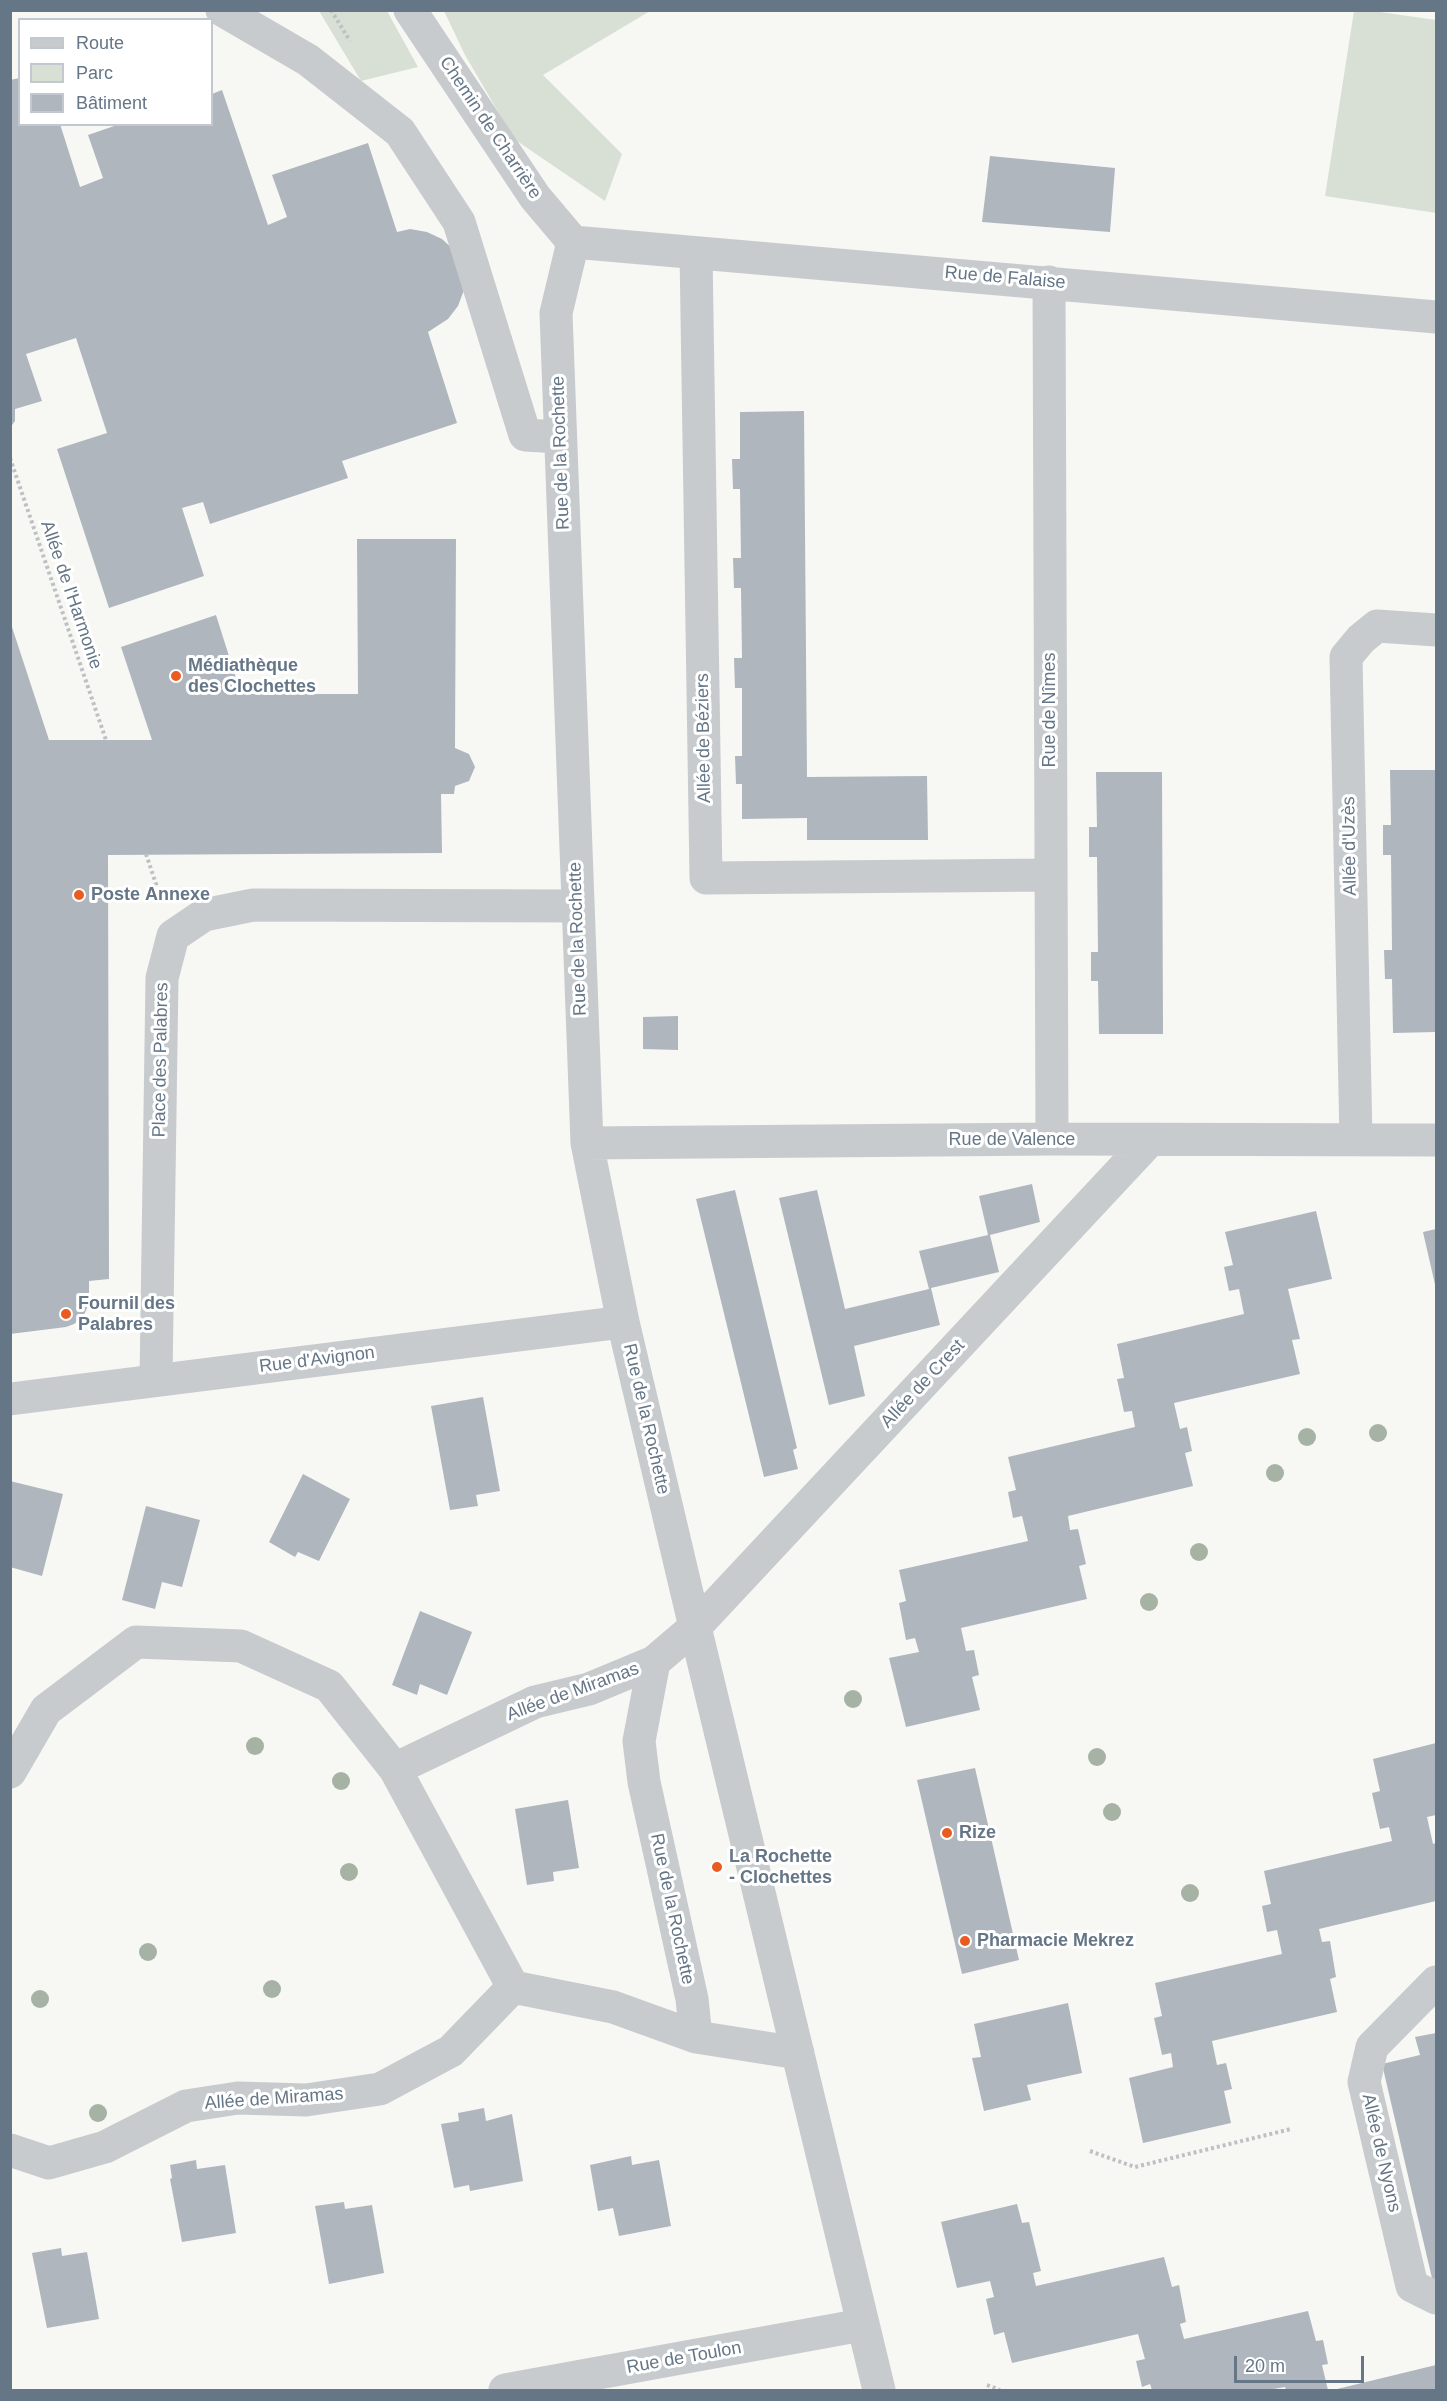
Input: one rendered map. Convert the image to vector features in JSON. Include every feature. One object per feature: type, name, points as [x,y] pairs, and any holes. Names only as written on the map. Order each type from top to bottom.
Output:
[{"type":"street","points":[[222,10],[308,60],[400,132],[459,222],[525,435],[560,437]]},
{"type":"street","name":"Chemin de Charrière","points":[[410,10],[535,197],[573,242]]},
{"type":"street","name":"Rue de la Rochette","points":[[573,242],[556,313],[576,906],[587,1143],[623,1322],[879,2391]]},
{"type":"street","name":"Rue de Falaise","points":[[573,242],[629,245],[696,253],[1437,317]]},
{"type":"street","name":"Allée de Béziers","points":[[696,253],[706,878],[1050,875]]},
{"type":"street","name":"Rue de Nîmes","points":[[1049,282],[1052,1139]]},
{"type":"street","name":"Allée d'Uzès","points":[[1356,1140],[1346,657],[1361,639],[1377,626],[1437,630]]},
{"type":"street","name":"Place des Palabres","points":[[156,1380],[162,978],[173,936],[204,915],[254,905],[576,906]]},
{"type":"street","name":"Rue de Valence","points":[[587,1143],[1052,1139],[1437,1140]]},
{"type":"street","name":"Allée de Crest","points":[[695,1627],[1150,1140]]},
{"type":"street","name":"Rue d'Avignon","points":[[10,1399],[623,1322]]},
{"type":"street","points":[[654,1662],[695,1627]]},
{"type":"street","points":[[10,1772],[46,1710],[136,1641],[242,1646],[329,1686],[395,1768],[513,1987],[613,2007],[696,2037],[798,2053]]},
{"type":"street","name":"Rue de la Rochette","points":[[654,1662],[639,1741],[644,1782],[692,1999],[696,2037]]},
{"type":"street","name":"Allée de Miramas","points":[[395,1768],[535,1702],[589,1689],[654,1662]]},
{"type":"street","name":"Allée de Nyons","points":[[1437,1982],[1372,2048],[1364,2082],[1413,2286],[1437,2298]]},
{"type":"street","name":"Allée de Miramas","points":[[10,2150],[49,2163],[105,2146],[186,2106],[238,2098],[306,2100],[380,2089],[451,2051],[513,1987]]},
{"type":"street","name":"Rue de Toulon","points":[[505,2391],[862,2325]]},
{"type":"path","name":"Allée de l'Harmonie","points":[[10,458],[106,740]]},
{"type":"path","points":[[1090,2151],[1135,2167],[1291,2129]]},
{"type":"path","points":[[987,2385],[1000,2391]]},
{"type":"green space","points":[[319,11],[387,11],[418,67],[361,81]]},
{"type":"green space","points":[[444,11],[650,11],[543,75],[622,154],[605,201],[514,139],[465,55]]},
{"type":"green space","points":[[1354,11],[1373,11],[1436,20],[1436,213],[1325,196]]},
{"type":"building","points":[[18,78],[18,126],[61,126],[80,187],[103,178],[88,135],[114,126],[213,126],[213,94],[222,90],[268,225],[287,217],[272,175],[368,143],[397,232],[410,229],[427,232],[442,239],[454,250],[464,290],[458,306],[448,319],[428,332],[457,423],[342,461],[348,478],[210,524],[203,502],[182,508],[204,576],[109,608],[57,449],[107,433],[76,338],[26,354],[42,401],[15,409],[15,421],[10,428],[10,80]]},
{"type":"building","points":[[990,156],[1115,168],[1110,232],[982,222]]},
{"type":"building","points":[[804,411],[807,777],[927,776],[928,840],[807,840],[807,818],[742,819],[742,784],[736,784],[735,756],[742,756],[742,688],[735,688],[734,658],[742,658],[741,588],[734,588],[733,558],[741,558],[740,489],[733,489],[732,459],[740,459],[740,412]]},
{"type":"building","points":[[357,539],[456,539],[455,748],[469,754],[475,767],[469,781],[455,786],[454,794],[441,794],[442,853],[108,855],[109,1279],[89,1281],[89,1303],[84,1315],[74,1324],[10,1334],[10,621],[49,740],[152,740],[121,647],[216,615],[241,694],[358,694]]},
{"type":"building","points":[[1390,770],[1436,770],[1436,1032],[1393,1033],[1392,979],[1385,979],[1384,950],[1392,950],[1391,855],[1383,855],[1383,825],[1391,825]]},
{"type":"building","points":[[1096,772],[1162,772],[1163,1034],[1099,1034],[1098,981],[1091,981],[1091,952],[1098,952],[1097,857],[1089,857],[1089,827],[1097,827]]},
{"type":"building","points":[[678,1016],[678,1050],[643,1049],[643,1017]]},
{"type":"building","points":[[1032,1184],[1040,1222],[990,1235],[999,1272],[931,1288],[940,1325],[854,1346],[865,1396],[829,1405],[779,1198],[817,1190],[845,1309],[929,1289],[919,1251],[988,1235],[979,1196]]},
{"type":"building","points":[[735,1190],[797,1448],[793,1450],[798,1469],[764,1477],[696,1199]]},
{"type":"building","points":[[1316,1211],[1332,1279],[1288,1289],[1300,1339],[1292,1340],[1300,1374],[1174,1403],[1180,1429],[1187,1427],[1192,1451],[1185,1453],[1193,1486],[1068,1516],[1070,1530],[1078,1529],[1086,1564],[1079,1566],[1087,1599],[961,1628],[966,1651],[974,1650],[979,1675],[972,1677],[980,1710],[906,1727],[889,1658],[919,1652],[915,1638],[906,1640],[899,1603],[906,1601],[899,1570],[1028,1541],[1022,1516],[1013,1518],[1008,1492],[1016,1490],[1008,1457],[1135,1427],[1132,1411],[1124,1412],[1117,1379],[1124,1378],[1117,1344],[1244,1314],[1239,1289],[1229,1291],[1224,1267],[1233,1265],[1225,1232]]},
{"type":"building","points":[[1436,1229],[1436,1289],[1423,1232]]},
{"type":"building","points":[[483,1397],[500,1491],[476,1495],[478,1506],[450,1510],[431,1406]]},
{"type":"building","points":[[303,1474],[350,1499],[319,1561],[298,1552],[295,1557],[269,1542]]},
{"type":"building","points":[[10,1481],[63,1494],[42,1576],[10,1567]]},
{"type":"building","points":[[146,1506],[200,1520],[182,1587],[162,1582],[155,1609],[122,1600]]},
{"type":"building","points":[[420,1611],[472,1632],[447,1695],[420,1684],[417,1695],[392,1685]]},
{"type":"building","points":[[1436,1743],[1436,1815],[1427,1817],[1433,1844],[1436,1843],[1436,1901],[1319,1929],[1322,1942],[1330,1941],[1336,1977],[1330,1979],[1337,2012],[1212,2041],[1217,2065],[1226,2063],[1232,2089],[1224,2091],[1231,2123],[1143,2143],[1129,2078],[1173,2067],[1171,2053],[1162,2055],[1154,2018],[1162,2016],[1155,1983],[1282,1954],[1277,1930],[1267,1932],[1262,1906],[1271,1904],[1264,1871],[1392,1841],[1389,1827],[1380,1829],[1372,1793],[1380,1791],[1373,1759]]},
{"type":"building","points":[[975,1768],[1019,1960],[962,1974],[917,1780]]},
{"type":"building","points":[[568,1800],[579,1868],[553,1872],[554,1881],[527,1885],[515,1809]]},
{"type":"building","points":[[1068,2003],[1082,2073],[1027,2085],[1031,2100],[984,2111],[972,2058],[981,2057],[974,2024]]},
{"type":"building","points":[[1436,2033],[1436,2287],[1434,2287],[1382,2064],[1420,2055],[1415,2037]]},
{"type":"building","points":[[484,2108],[486,2121],[512,2114],[523,2181],[470,2191],[469,2185],[454,2188],[441,2124],[459,2121],[458,2113]]},
{"type":"building","points":[[631,2156],[632,2165],[659,2160],[671,2226],[619,2236],[613,2208],[598,2211],[590,2165]]},
{"type":"building","points":[[196,2160],[197,2169],[225,2165],[236,2233],[182,2242],[170,2179],[172,2178],[170,2165]]},
{"type":"building","points":[[344,2202],[345,2209],[372,2205],[384,2273],[329,2284],[315,2206]]},
{"type":"building","points":[[1017,2204],[1022,2223],[1029,2222],[1041,2271],[1033,2273],[1036,2286],[1164,2257],[1172,2287],[1179,2285],[1186,2322],[1180,2324],[1184,2339],[1308,2311],[1316,2341],[1323,2340],[1328,2364],[1322,2365],[1328,2390],[1286,2390],[1285,2387],[1268,2390],[1152,2390],[1150,2384],[1142,2387],[1136,2361],[1145,2359],[1138,2334],[1012,2363],[1004,2332],[994,2335],[986,2299],[994,2297],[990,2281],[957,2288],[941,2222]]},
{"type":"building","points":[[61,2248],[62,2256],[87,2252],[99,2319],[47,2328],[32,2253]]},
{"type":"building","points":[[1436,2365],[1436,2390],[1333,2390]]},
{"type":"place","name":"Médiathèque des Clochettes","points":[[176,676]]},
{"type":"place","name":"Poste Annexe","points":[[79,895]]},
{"type":"place","name":"Fournil des Palabres","points":[[66,1314]]},
{"type":"place","name":"Rize","points":[[947,1833]]},
{"type":"place","name":"La Rochette - Clochettes","points":[[717,1867]]},
{"type":"place","name":"Pharmacie Mekrez","points":[[965,1941]]}]
